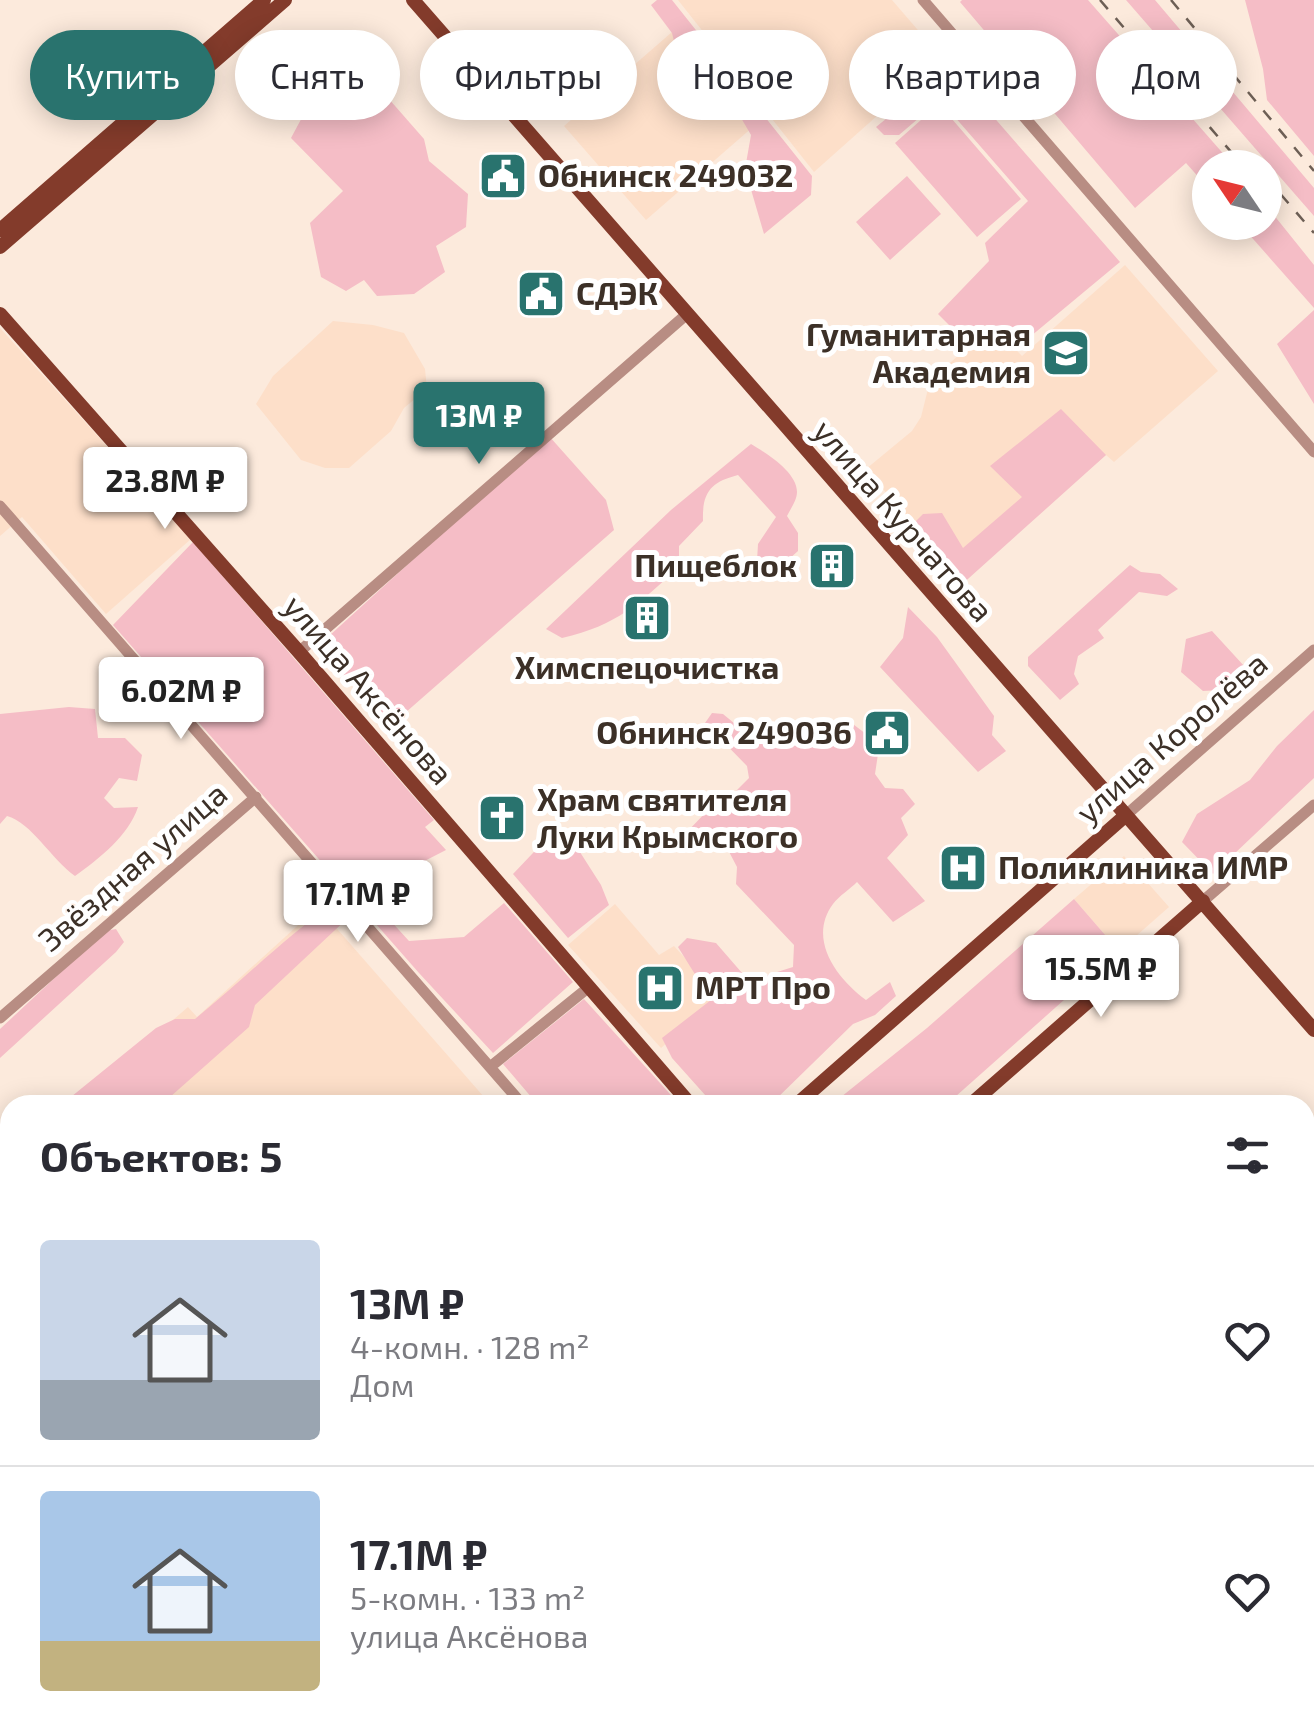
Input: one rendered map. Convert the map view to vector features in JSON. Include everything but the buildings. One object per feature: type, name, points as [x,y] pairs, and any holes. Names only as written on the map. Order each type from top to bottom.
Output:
[{"type":"main road","points":[[0,230],[264,0]]},
{"type":"main road","points":[[0,247],[285,0]]},
{"type":"main road","name":"улица Курчатова","points":[[413,0],[1314,1030]]},
{"type":"main road","name":"улица Аксёнова","points":[[0,314],[299,652],[681,1095]]},
{"type":"main road","name":"улица Королёва","points":[[807,1095],[1126,816]]},
{"type":"main road","points":[[981,1095],[1203,902]]},
{"type":"street","points":[[923,0],[1314,452]]},
{"type":"street","points":[[299,652],[687,314]]},
{"type":"street","points":[[0,506],[514,1095]]},
{"type":"street","name":"улица Королёва","points":[[1126,816],[1314,650]]},
{"type":"street","name":"Звёздная улица","points":[[0,1018],[256,796]]},
{"type":"street","points":[[1203,902],[1314,804]]},
{"type":"street","points":[[490,1067],[589,987]]},
{"type":"shaded area","points":[[657,0],[672,0],[696,30],[670,30],[651,5]]},
{"type":"shaded area","points":[[678,0],[892,0],[918,30],[849,30],[849,120],[872,120],[814,172],[773,120],[829,120],[829,30],[702,30]]},
{"type":"shaded area","points":[[1088,0],[1114,30],[1096,30],[1096,120],[1194,120],[1220,150],[1192,150],[1192,170],[1186,163],[1135,208],[1060,120],[1076,120],[1076,30],[984,30],[960,2]]},
{"type":"shaded area","points":[[1126,0],[1155,0],[1180,30],[1152,30]]},
{"type":"shaded area","points":[[1245,0],[1314,0],[1314,156],[1267,100]]},
{"type":"shaded area","points":[[657,45],[657,120],[749,120],[754,126],[646,220],[564,126],[571,120],[637,120],[637,62]]},
{"type":"shaded area","points":[[1237,97],[1282,150],[1257,150],[1230,120],[1237,120]]},
{"type":"shaded area","points":[[400,112],[424,139],[429,161],[468,194],[466,227],[436,246],[445,272],[414,294],[377,296],[364,280],[346,291],[321,277],[310,223],[343,191],[291,138],[301,120],[400,120]]},
{"type":"shaded area","points":[[742,120],[767,120],[812,176],[811,195],[764,234],[745,169],[751,135]]},
{"type":"shaded area","points":[[885,120],[917,120],[899,135],[884,135],[876,127]]},
{"type":"shaded area","points":[[921,120],[953,120],[1021,199],[977,237],[895,143]]},
{"type":"shaded area","points":[[957,120],[996,120],[1120,262],[1031,336],[1008,343],[990,325],[954,330],[938,314],[989,261],[985,243],[1028,201]]},
{"type":"shaded area","points":[[1282,150],[1314,188],[1314,216],[1282,179]]},
{"type":"shaded area","points":[[907,176],[941,214],[890,260],[856,222]]},
{"type":"shaded area","points":[[1282,225],[1314,265],[1314,308],[1254,240],[1282,240]]},
{"type":"shaded area","points":[[1125,265],[1218,371],[1114,462],[1106,455],[960,580],[866,469],[912,431],[921,417],[930,381],[992,325],[1022,356]]},
{"type":"shaded area","points":[[1314,310],[1314,404],[1277,344]]},
{"type":"shaded area","points":[[333,321],[404,333],[425,369],[427,389],[404,408],[391,431],[349,468],[325,468],[301,460],[256,404],[273,376]]},
{"type":"shaded area","points":[[0,328],[191,539],[106,614],[22,517],[0,536]]},
{"type":"shaded area","points":[[1061,409],[1106,455],[959,587],[908,529],[923,514],[942,513],[963,548],[1022,497],[990,466]]},
{"type":"shaded area","points":[[549,436],[606,500],[614,530],[389,727],[318,646]]},
{"type":"shaded area","points":[[751,444],[780,464],[796,485],[796,498],[787,516],[798,533],[798,551],[779,568],[757,561],[758,544],[776,517],[738,475],[710,490],[703,521],[679,546],[679,567],[639,602],[613,620],[581,633],[562,638],[546,629],[671,510]]},
{"type":"shaded area","points":[[193,542],[434,820],[425,827],[446,850],[405,871],[412,887],[388,918],[409,941],[464,937],[504,903],[573,982],[493,1053],[113,625]]},
{"type":"shaded area","points":[[1130,565],[1141,572],[1160,574],[1178,589],[1167,596],[1139,592],[1098,630],[1104,638],[1078,656],[1074,674],[1079,684],[1060,700],[1028,666],[1028,657]]},
{"type":"shaded area","points":[[908,607],[937,637],[994,716],[992,735],[1006,751],[978,772],[880,667],[903,638]]},
{"type":"shaded area","points":[[1212,631],[1245,667],[1222,690],[1203,691],[1181,672],[1186,639]]},
{"type":"shaded area","points":[[69,707],[95,709],[98,738],[125,738],[142,755],[137,781],[119,778],[104,798],[114,808],[138,807],[134,817],[112,846],[75,876],[16,820],[7,816],[0,824],[0,714]]},
{"type":"shaded area","points":[[1314,710],[1314,778],[1213,874],[1182,842],[1197,814],[1250,780],[1277,746]]},
{"type":"shaded area","points":[[712,713],[723,714],[740,728],[769,723],[797,733],[845,718],[866,734],[878,754],[875,774],[885,788],[903,789],[915,804],[901,818],[908,835],[887,858],[925,901],[893,922],[857,882],[833,904],[823,931],[829,957],[855,991],[866,1000],[890,982],[896,996],[875,1015],[853,1024],[780,1095],[705,1095],[672,1058],[662,1038],[711,1000],[678,947],[687,938],[716,943],[749,981],[793,967],[794,945],[736,884],[737,867],[725,844],[689,845],[683,836],[710,808],[729,798],[749,778],[747,766],[705,723]]},
{"type":"shaded area","points":[[551,834],[564,835],[568,851],[578,849],[609,905],[568,938],[513,874]]},
{"type":"shaded area","points":[[1124,856],[1169,907],[1119,951],[1074,899]]},
{"type":"shaded area","points":[[1074,899],[1119,951],[957,1095],[843,1095],[927,1028]]},
{"type":"shaded area","points":[[336,902],[350,916],[255,1005],[249,1027],[172,1095],[73,1095],[156,1028],[175,1019],[195,1019]]},
{"type":"shaded area","points":[[615,904],[659,955],[674,946],[720,996],[661,1048],[568,945]]},
{"type":"shaded area","points":[[318,907],[482,1095],[87,1095],[188,1007],[197,1017]]},
{"type":"shaded area","points":[[116,929],[124,942],[116,952],[0,1058],[0,1029],[105,931]]},
{"type":"shaded area","points":[[584,999],[671,1095],[529,1095],[503,1064]]},
{"type":"railway","points":[[1100,0],[1229,150]]},
{"type":"railway","points":[[1171,0],[1314,171]]},
{"type":"railway","points":[[1282,196],[1314,233]]},
{"type":"place","name":"Обнинск 249032","points":[[503,176]]},
{"type":"place","name":"СДЭК","points":[[541,294]]},
{"type":"place","name":"Гуманитарная Академия","points":[[1066,353]]},
{"type":"place","name":"Пищеблок","points":[[832,566]]},
{"type":"place","name":"Химспецочистка","points":[[647,618]]},
{"type":"place","name":"Обнинск 249036","points":[[887,733]]},
{"type":"place","name":"Храм святителя Луки Крымского","points":[[502,818]]},
{"type":"place","name":"Поликлиника ИМР","points":[[963,868]]},
{"type":"place","name":"МРТ Про","points":[[660,988]]}]
